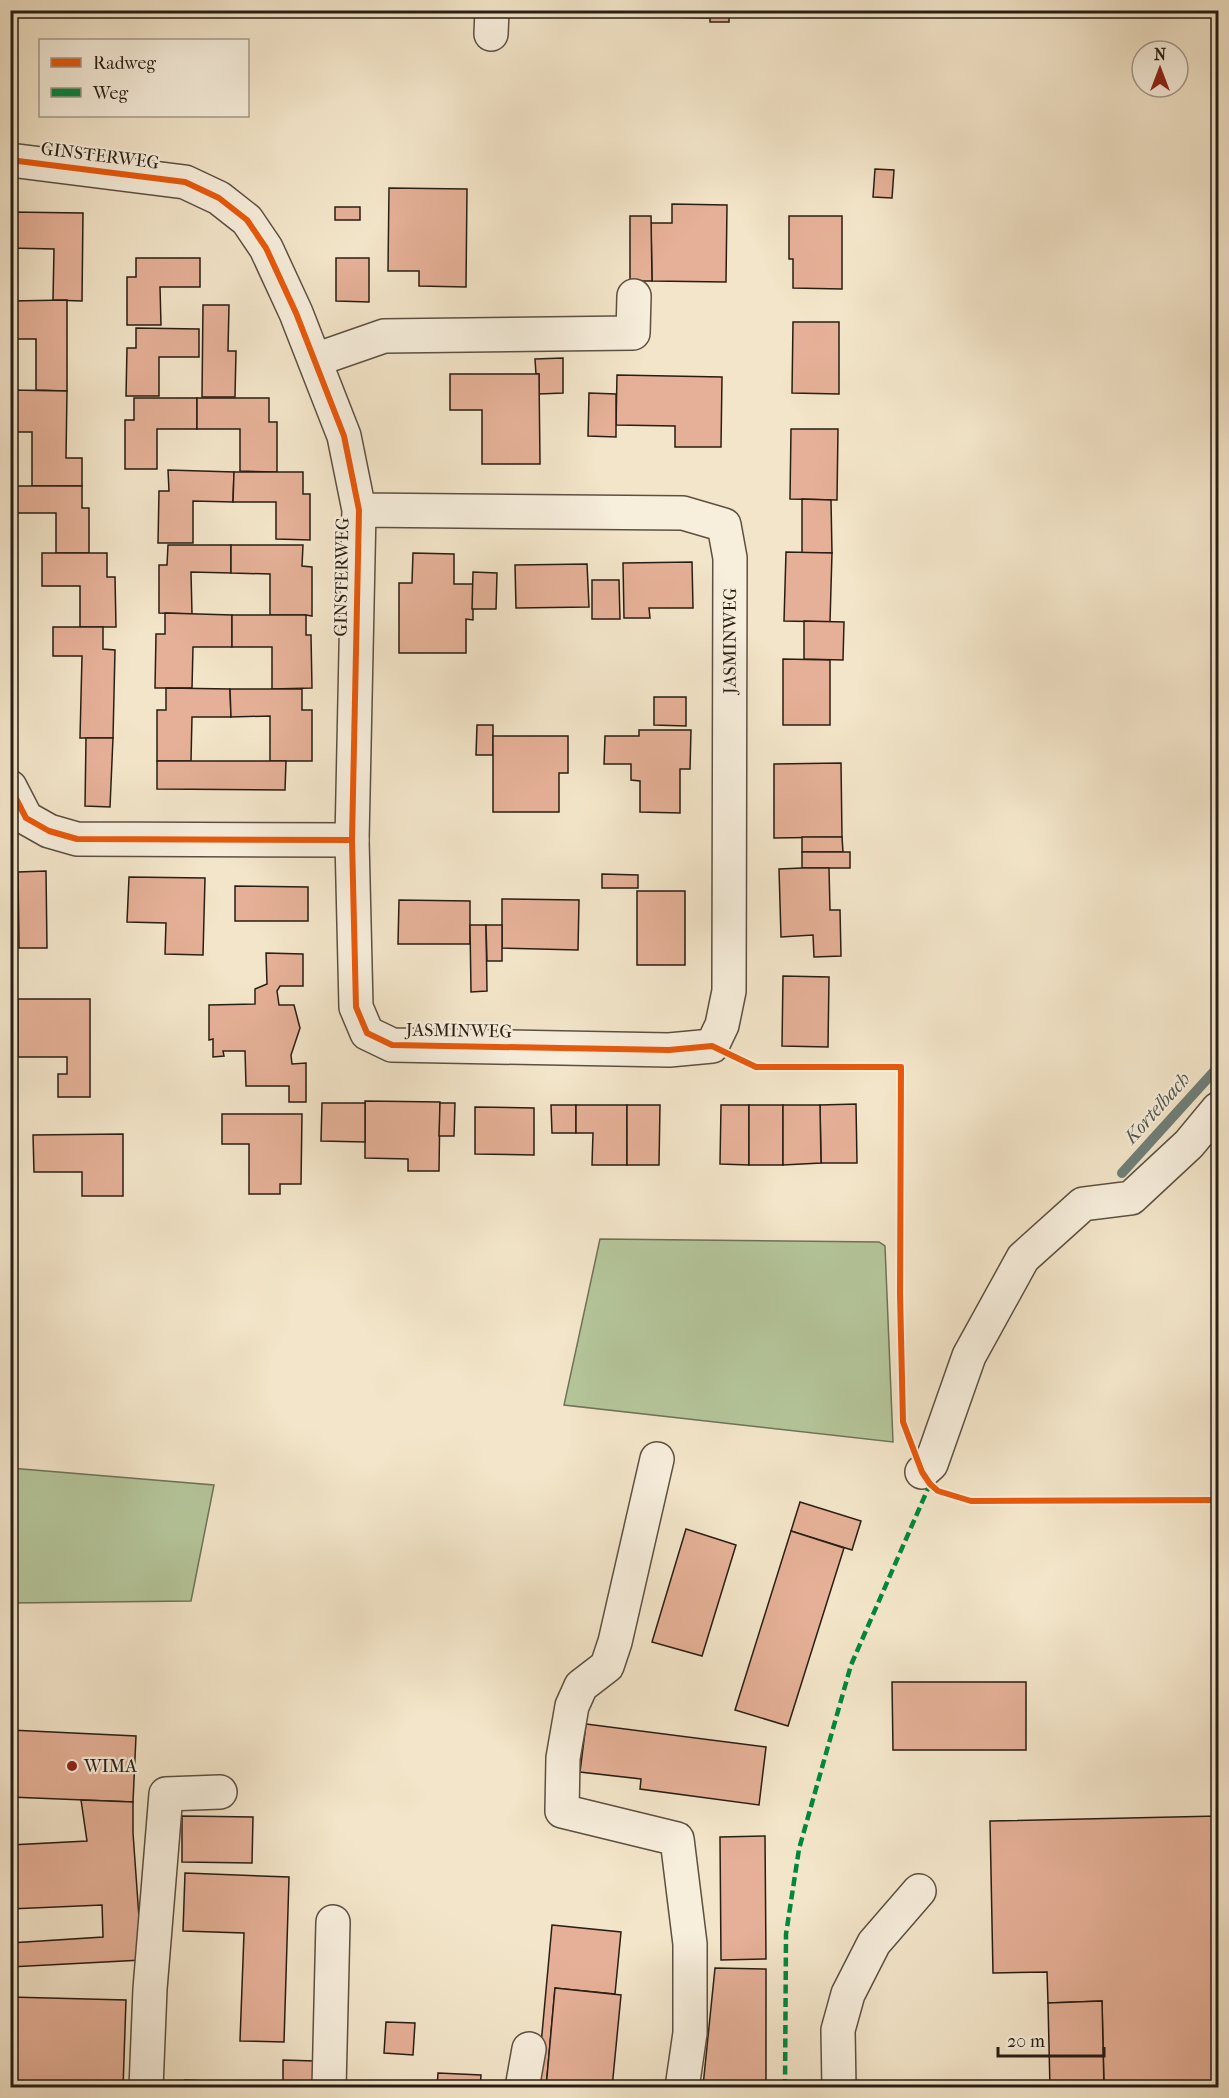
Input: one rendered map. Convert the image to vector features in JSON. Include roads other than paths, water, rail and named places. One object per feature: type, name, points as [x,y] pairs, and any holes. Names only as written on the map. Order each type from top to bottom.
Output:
[{"type":"street","name":"GINSTERWEG","points":[[10,160],[185,182],[219,198],[247,220],[266,248],[315,360],[344,436],[359,510],[352,840]]},
{"type":"street","points":[[315,360],[384,336],[633,333],[634,296]]},
{"type":"street","name":"JASMINWEG","points":[[352,840],[356,1007],[368,1033],[392,1045],[669,1050],[712,1046],[722,1025],[729,980],[730,558],[724,525],[683,513],[359,510]]},
{"type":"street","points":[[10,787],[26,818],[49,831],[77,838],[352,840]]},
{"type":"street","points":[[922,1472],[931,1464],[969,1356],[1023,1258],[1083,1204],[1131,1198],[1189,1144],[1218,1109]]},
{"type":"street","points":[[657,1459],[608,1666],[581,1686],[572,1706],[563,1758],[562,1811],[677,1839],[690,1944],[690,2033],[682,2088]]},
{"type":"street","points":[[146,2088],[150,1989],[166,1794],[220,1792]]},
{"type":"street","points":[[839,2088],[838,2030],[848,1994],[874,1943],[918,1891]]},
{"type":"street","points":[[329,2088],[333,1922]]},
{"type":"street","points":[[522,2088],[529,2049]]},
{"type":"waterway","name":"Kortelbach","points":[[1122,1173],[1218,1067]]},
{"type":"place","name":"WIMA","points":[[72,1766]]}]
